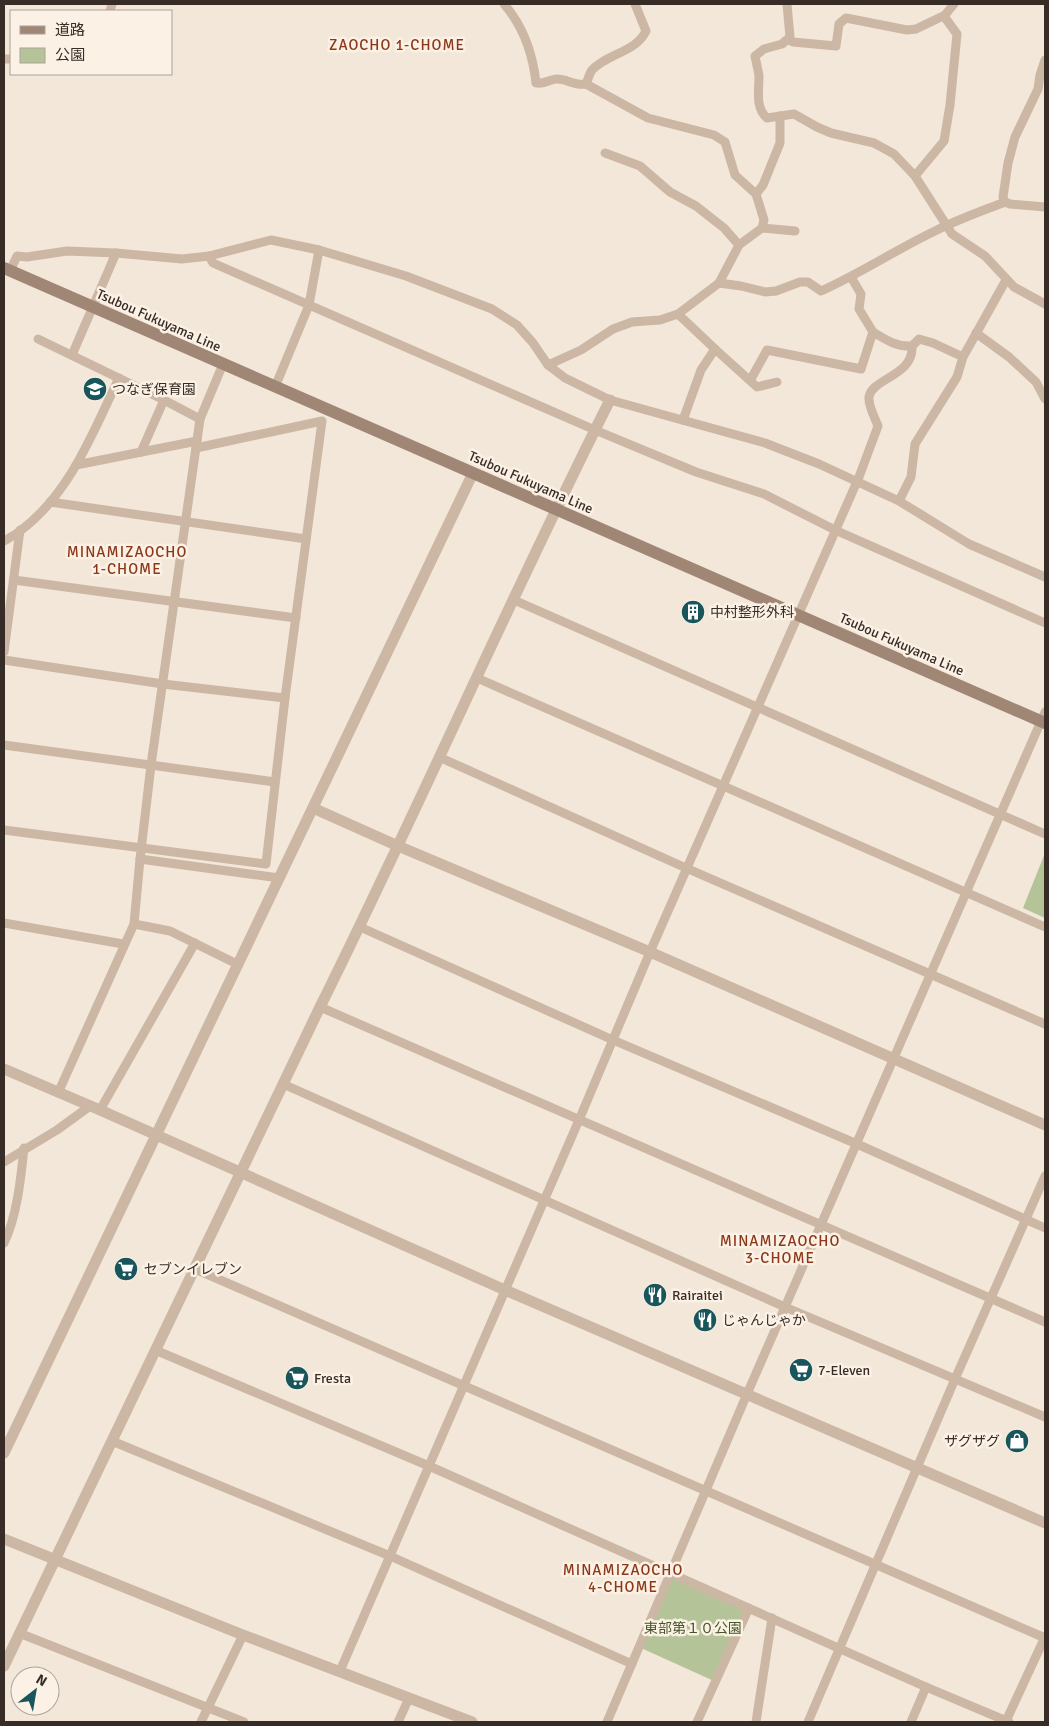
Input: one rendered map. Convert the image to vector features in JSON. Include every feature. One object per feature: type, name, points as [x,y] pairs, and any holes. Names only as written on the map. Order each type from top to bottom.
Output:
[{"type":"main road","name":"Tsubou Fukuyama Line","points":[[7,270],[797,615],[1044,719]]},
{"type":"street","points":[[504,4],[513,13],[527,42],[534,65],[536,83],[541,84],[556,79],[580,86],[586,84],[648,118],[714,135],[725,142],[735,175],[756,194],[764,220],[762,228],[739,245],[719,283],[678,314],[660,320],[632,322],[613,329],[581,350],[548,365]]},
{"type":"street","points":[[586,84],[591,71],[601,63],[634,46],[642,39],[646,31],[634,4]]},
{"type":"street","points":[[787,4],[790,37],[782,44],[764,49],[754,56],[759,74],[757,92],[762,113],[767,118],[794,114],[831,133],[874,143],[894,154],[915,176],[952,234],[985,256],[1014,287],[1045,304]]},
{"type":"street","points":[[788,40],[836,46],[839,24],[846,18],[907,30],[945,15],[954,4]]},
{"type":"street","points":[[915,176],[944,141],[950,105],[957,34],[945,15]]},
{"type":"street","points":[[1005,202],[1003,197],[1008,164],[1015,136],[1038,89],[1045,60]]},
{"type":"street","points":[[756,194],[764,185],[780,143],[780,116]]},
{"type":"street","points":[[606,153],[640,166],[670,192],[696,206],[724,228],[739,245]]},
{"type":"street","points":[[719,283],[765,292],[776,291],[800,282],[808,282],[821,291],[946,226],[1005,202],[1045,207]]},
{"type":"street","points":[[762,228],[795,231]]},
{"type":"street","points":[[7,270],[17,256],[27,257],[67,251],[182,259],[208,256],[271,240],[320,250],[406,276],[492,309],[517,325],[533,343],[548,365],[565,378],[610,400],[765,443],[819,464],[899,501],[969,544],[1045,577]]},
{"type":"street","points":[[274,387],[309,305],[320,250]]},
{"type":"street","points":[[72,355],[116,253]]},
{"type":"street","points":[[208,256],[213,263],[595,430],[696,472],[764,494],[835,530],[1045,623]]},
{"type":"street","points":[[851,277],[861,294],[859,309],[873,332],[889,342],[905,347],[912,346],[919,339],[933,343],[963,357]]},
{"type":"street","points":[[899,501],[911,476],[915,444],[957,377],[963,357],[1006,280]]},
{"type":"street","points":[[678,314],[757,387],[776,382]]},
{"type":"street","points":[[750,379],[767,350],[861,368],[873,332]]},
{"type":"street","points":[[976,333],[1009,357],[1036,382],[1045,399]]},
{"type":"street","points":[[38,339],[200,419]]},
{"type":"street","points":[[340,1671],[580,1120],[686,868],[856,482],[878,426],[869,396],[872,390],[906,366],[912,346]]},
{"type":"street","points":[[682,420],[701,370],[715,348]]},
{"type":"street","points":[[58,1093],[123,944],[134,924],[151,765],[196,444],[200,419],[223,364]]},
{"type":"street","points":[[4,541],[20,530],[50,502],[88,444],[119,378]]},
{"type":"street","points":[[140,452],[164,400]]},
{"type":"street","points":[[4,1666],[360,927],[556,510],[610,400]]},
{"type":"street","points":[[4,830],[266,864],[285,698],[322,421],[196,444],[140,452],[76,465]]},
{"type":"street","points":[[4,1453],[473,473]]},
{"type":"street","points":[[50,502],[306,539]]},
{"type":"street","points":[[4,652],[20,530]]},
{"type":"street","points":[[14,580],[296,618]]},
{"type":"street","points":[[514,600],[1045,834]]},
{"type":"street","points":[[4,660],[163,684],[285,698]]},
{"type":"street","points":[[477,678],[1045,927]]},
{"type":"street","points":[[607,1722],[821,1224],[1044,719]]},
{"type":"street","points":[[4,745],[276,782]]},
{"type":"street","points":[[439,757],[686,868],[1045,1024]]},
{"type":"street","points":[[314,808],[398,846],[895,1058],[1045,1125]]},
{"type":"street","points":[[140,859],[279,878]]},
{"type":"street","points":[[4,923],[123,944]]},
{"type":"street","points":[[134,924],[170,931],[237,964]]},
{"type":"street","points":[[360,927],[1045,1228]]},
{"type":"street","points":[[4,1162],[24,1148],[95,1108],[195,943]]},
{"type":"street","points":[[320,1007],[1045,1322]]},
{"type":"street","points":[[4,1069],[505,1290],[1045,1523]]},
{"type":"street","points":[[283,1084],[785,1307],[1045,1417]]},
{"type":"street","points":[[4,1243],[17,1196],[24,1148]]},
{"type":"street","points":[[808,1722],[841,1649],[955,1379],[1045,1176]]},
{"type":"street","points":[[155,1350],[429,1466],[1007,1722],[1045,1638],[195,1269]]},
{"type":"street","points":[[112,1441],[390,1556],[632,1664]]},
{"type":"street","points":[[4,1538],[243,1635],[472,1722]]},
{"type":"street","points":[[697,1722],[749,1608]]},
{"type":"street","points":[[756,1722],[772,1618]]},
{"type":"street","points":[[19,1633],[244,1722]]},
{"type":"street","points":[[201,1722],[243,1635]]},
{"type":"street","points":[[910,1722],[926,1687]]},
{"type":"street","points":[[398,1722],[409,1698]]},
{"type":"green space","points":[[1045,853],[1045,918],[1023,908]]},
{"type":"green space","name":"東部第１０公園","points":[[671,1576],[746,1609],[714,1681],[641,1648]]},
{"type":"place","name":"つなぎ保育園","points":[[95,389]]},
{"type":"place","name":"中村整形外科","points":[[693,612]]},
{"type":"place","name":"セブンイレブン","points":[[126,1269]]},
{"type":"place","name":"Rairaitei","points":[[655,1295]]},
{"type":"place","name":"じゃんじゃか","points":[[705,1320]]},
{"type":"place","name":"7-Eleven","points":[[801,1370]]},
{"type":"place","name":"Fresta","points":[[297,1378]]},
{"type":"place","name":"ザグザグ","points":[[1017,1441]]},
{"type":"district","name":"ZAOCHO 1-CHOME","points":[[397,45]]},
{"type":"district","name":"MINAMIZAOCHO 1-CHOME","points":[[127,560]]},
{"type":"district","name":"MINAMIZAOCHO 3-CHOME","points":[[780,1250]]},
{"type":"district","name":"MINAMIZAOCHO 4-CHOME","points":[[623,1578]]}]
